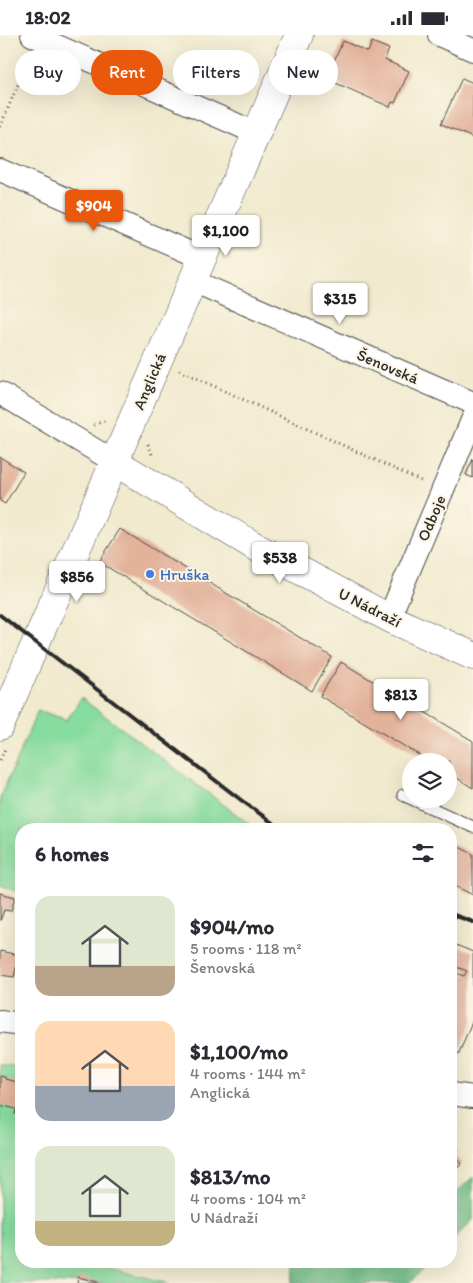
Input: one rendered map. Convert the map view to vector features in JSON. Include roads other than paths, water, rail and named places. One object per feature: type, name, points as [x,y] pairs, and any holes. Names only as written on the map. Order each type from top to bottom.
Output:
[{"type":"street","name":"Anglická","points":[[0,726],[299,35]]},
{"type":"street","points":[[439,35],[473,50]]},
{"type":"street","points":[[35,36],[256,133]]},
{"type":"street","name":"Šenovská","points":[[0,170],[197,269],[473,403]]},
{"type":"street","points":[[0,393],[115,462]]},
{"type":"street","name":"Odboje","points":[[389,618],[473,418]]},
{"type":"street","name":"U Nádraží","points":[[115,462],[256,547],[389,618],[473,655]]},
{"type":"street","points":[[0,1021],[15,1023]]},
{"type":"street","points":[[457,1095],[473,1097]]},
{"type":"lane","points":[[431,808],[473,827]]},
{"type":"railway","points":[[0,615],[273,823]]},
{"type":"railway","points":[[457,916],[473,922]]},
{"type":"place","name":"Hruška","points":[[150,574]]}]
